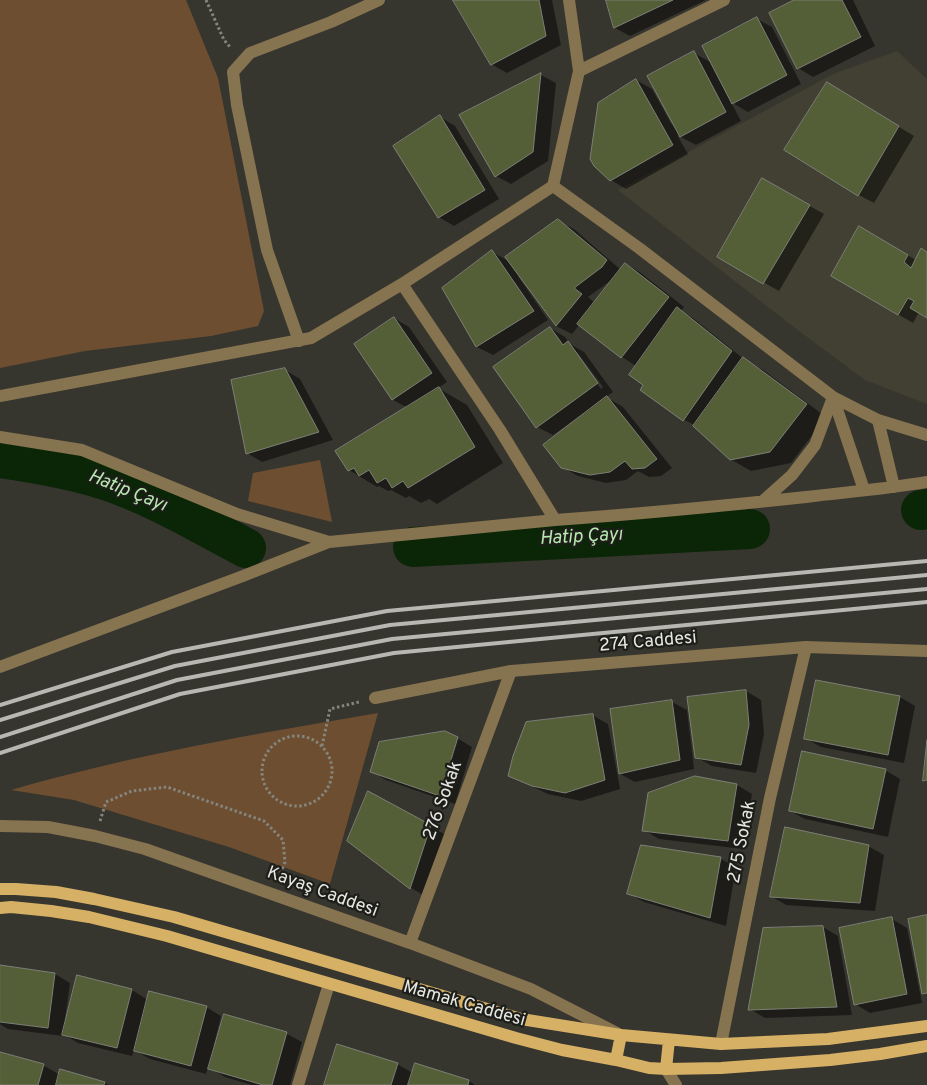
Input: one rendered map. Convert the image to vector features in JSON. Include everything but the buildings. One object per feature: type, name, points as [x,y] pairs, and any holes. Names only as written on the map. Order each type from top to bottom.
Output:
[{"type":"main road","name":"Mamak Caddesi","points":[[0,889],[56,892],[94,898],[174,917],[256,940],[521,1019],[621,1035],[721,1044],[828,1039],[927,1026]]},
{"type":"main road","name":"Mamak Caddesi","points":[[0,908],[11,907],[41,910],[89,917],[166,936],[562,1050],[649,1068],[721,1068],[830,1060],[927,1046]]},
{"type":"main road","points":[[616,1060],[621,1035]]},
{"type":"main road","points":[[666,1069],[669,1040]]},
{"type":"street","points":[[299,340],[267,250],[237,105],[233,72],[250,54],[331,22],[379,0]]},
{"type":"street","points":[[0,396],[310,338],[402,284],[552,186],[579,71],[570,0]]},
{"type":"street","points":[[579,71],[724,0]]},
{"type":"street","points":[[552,186],[639,248],[833,397],[878,420],[927,435]]},
{"type":"street","points":[[402,284],[500,430],[555,520]]},
{"type":"street","points":[[833,397],[864,490]]},
{"type":"street","points":[[763,501],[792,475],[815,445],[833,397]]},
{"type":"street","points":[[878,420],[894,488]]},
{"type":"street","points":[[0,437],[82,450],[237,514],[329,542]]},
{"type":"street","points":[[0,667],[329,542],[555,520],[640,514],[894,488],[927,482]]},
{"type":"street","name":"274 Caddesi","points":[[374,698],[511,671],[806,648],[927,651]]},
{"type":"street","name":"275 Sokak","points":[[721,1044],[770,798],[806,648]]},
{"type":"street","name":"276 Sokak","points":[[410,943],[511,671]]},
{"type":"street","name":"Kayaş Caddesi","points":[[0,826],[48,826],[145,849],[410,943],[531,989],[621,1035]]},
{"type":"street","points":[[298,1085],[329,984]]},
{"type":"street","points":[[666,1069],[676,1085]]},
{"type":"path","points":[[206,0],[224,40],[241,63]]},
{"type":"path","points":[[322,746],[312,739],[301,736],[290,737],[279,741],[267,754],[261,770],[263,782],[268,792],[276,800],[298,807],[310,804],[320,798],[332,779],[332,767],[329,756],[322,746],[330,710],[374,698]]},
{"type":"path","points":[[95,836],[106,802],[132,791],[167,787],[202,798],[264,821],[283,840],[285,862],[272,894]]},
{"type":"shaded area","points":[[0,0],[186,0],[218,78],[264,311],[258,326],[211,336],[85,351],[0,368]]},
{"type":"shaded area","points":[[897,51],[927,79],[927,404],[865,380],[618,190],[833,74]]},
{"type":"shaded area","points":[[320,460],[332,522],[248,501],[253,473]]},
{"type":"shaded area","points":[[378,713],[330,884],[229,847],[74,800],[11,790],[148,756],[240,737]]},
{"type":"waterway","name":"Hatip Çayı","points":[[0,458],[40,464],[105,480],[177,511],[246,548]]},
{"type":"waterway","name":"Hatip Çayı","points":[[921,510],[927,509]]},
{"type":"waterway","name":"Hatip Çayı","points":[[413,547],[750,529]]},
{"type":"railway","points":[[0,705],[172,652],[387,611],[927,561]]},
{"type":"railway","points":[[0,720],[175,666],[390,625],[927,575]]},
{"type":"railway","points":[[0,737],[177,680],[392,639],[927,589]]},
{"type":"railway","points":[[0,753],[180,694],[394,653],[927,602]]}]
